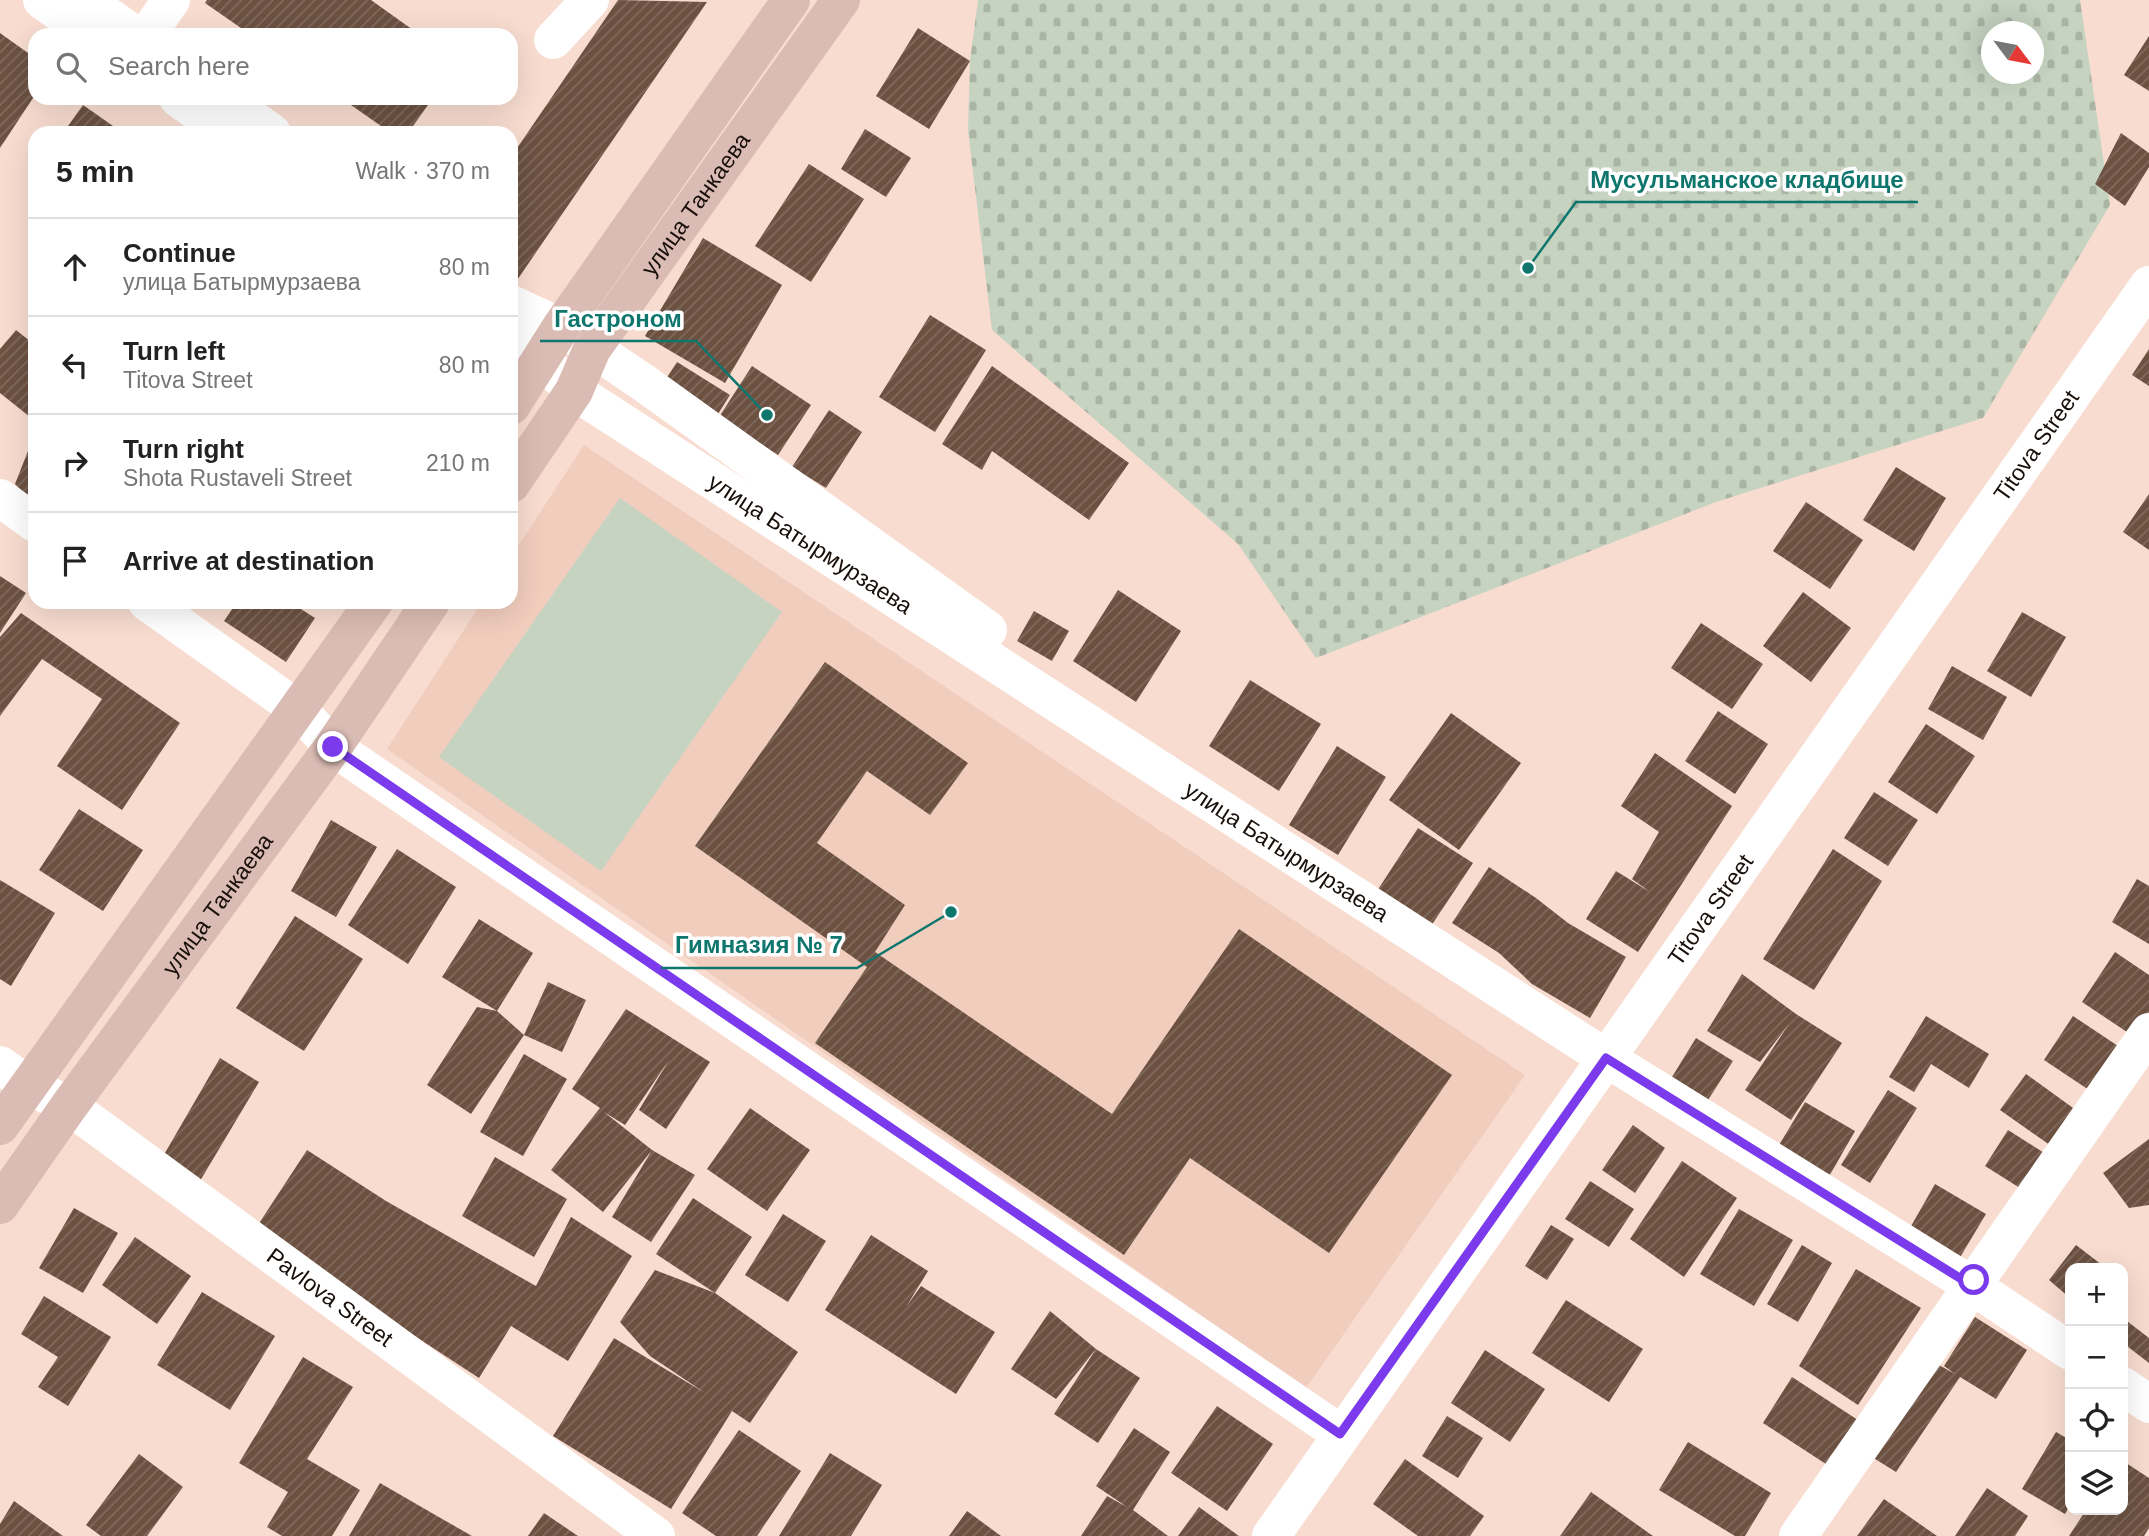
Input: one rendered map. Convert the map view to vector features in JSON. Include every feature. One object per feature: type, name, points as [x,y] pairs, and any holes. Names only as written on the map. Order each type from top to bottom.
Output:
[{"type":"main road","name":"улица Танкаева","points":[[518,396],[561,327],[792,0]]},
{"type":"main road","name":"улица Танкаева","points":[[518,474],[574,391],[592,349],[833,12]]},
{"type":"main road","name":"улица Танкаева","points":[[0,1126],[14,1075],[299,710],[369,609]]},
{"type":"main road","name":"улица Танкаева","points":[[0,1205],[69,1106],[333,747],[426,609]]},
{"type":"street","points":[[42,0],[81,28]]},
{"type":"street","points":[[86,0],[125,28]]},
{"type":"street","points":[[152,28],[171,0]]},
{"type":"street","points":[[553,40],[590,0]]},
{"type":"street","points":[[792,0],[833,12]]},
{"type":"street","points":[[188,105],[217,126]]},
{"type":"street","points":[[233,105],[262,126]]},
{"type":"street","name":"Titova Street","points":[[1271,1536],[1340,1434],[2149,285]]},
{"type":"street","name":"улица Батырмурзаева","points":[[518,307],[561,327],[644,383],[1243,812],[1607,1055]]},
{"type":"street","name":"улица Батырмурзаева","points":[[518,343],[542,360],[574,391],[1607,1055],[1972,1283],[2065,1348]]},
{"type":"street","points":[[0,498],[28,518]]},
{"type":"street","points":[[157,609],[299,710],[333,747],[1340,1434]]},
{"type":"street","points":[[1798,1536],[1972,1283],[2142,1049]]},
{"type":"street","name":"Pavlova Street","points":[[14,1075],[69,1106],[656,1536]]},
{"type":"street","points":[[2127,1389],[2149,1404]]},
{"type":"shaded area","points":[[584,445],[1525,1075],[1306,1388],[387,749],[477,609],[518,609],[518,546]]},
{"type":"green space","points":[[978,0],[2080,0],[2110,205],[1983,418],[1716,502],[1316,658],[1238,544],[992,330],[968,130],[970,61]]},
{"type":"green space","points":[[620,498],[782,612],[601,871],[439,757]]},
{"type":"building","points":[[207,0],[371,0],[410,28],[241,28],[205,3]]},
{"type":"building","points":[[618,0],[707,2],[518,279],[518,147]]},
{"type":"building","points":[[918,28],[970,61],[929,129],[876,96]]},
{"type":"building","points":[[0,33],[28,53],[28,105],[0,148]]},
{"type":"building","points":[[2149,36],[2149,91],[2124,75]]},
{"type":"building","points":[[83,105],[113,126],[68,126]]},
{"type":"building","points":[[351,105],[428,105],[413,126],[381,126]]},
{"type":"building","points":[[865,129],[911,158],[886,197],[841,169]]},
{"type":"building","points":[[2121,133],[2149,153],[2149,167],[2125,206],[2095,184]]},
{"type":"building","points":[[809,164],[864,199],[811,282],[755,246]]},
{"type":"building","points":[[703,238],[782,285],[725,383],[645,336]]},
{"type":"building","points":[[930,315],[986,350],[935,432],[879,397]]},
{"type":"building","points":[[16,330],[28,339],[28,415],[0,393],[0,349]]},
{"type":"building","points":[[2149,349],[2149,386],[2132,375]]},
{"type":"building","points":[[677,362],[730,395],[706,433],[653,399]]},
{"type":"building","points":[[752,366],[811,405],[778,455],[719,417]]},
{"type":"building","points":[[992,366],[1129,463],[1089,520],[992,451],[982,470],[942,444]]},
{"type":"building","points":[[829,410],[862,432],[826,488],[792,467]]},
{"type":"building","points":[[28,451],[28,497],[15,484]]},
{"type":"building","points":[[1896,467],[1946,498],[1914,551],[1863,520]]},
{"type":"building","points":[[2149,494],[2149,550],[2123,532]]},
{"type":"building","points":[[1806,502],[1863,540],[1830,589],[1773,551]]},
{"type":"building","points":[[0,576],[26,593],[0,633]]},
{"type":"building","points":[[1118,590],[1181,631],[1136,702],[1073,661]]},
{"type":"building","points":[[1803,592],[1851,628],[1811,682],[1763,646]]},
{"type":"building","points":[[232,609],[301,609],[315,618],[286,662],[224,621]]},
{"type":"building","points":[[1034,611],[1069,631],[1052,661],[1017,641]]},
{"type":"building","points":[[2022,612],[2066,637],[2031,697],[1987,671]]},
{"type":"building","points":[[21,613],[180,723],[122,810],[57,766],[102,699],[42,659],[0,716],[0,637]]},
{"type":"building","points":[[1701,623],[1763,664],[1732,709],[1671,668]]},
{"type":"building","points":[[825,662],[968,763],[930,815],[867,771],[817,843],[905,905],[875,952],[1112,1114],[1239,929],[1452,1075],[1329,1253],[1190,1158],[1124,1255],[815,1043],[867,967],[695,846]]},
{"type":"building","points":[[1952,666],[2007,697],[1983,740],[1928,709]]},
{"type":"building","points":[[1250,680],[1321,724],[1279,791],[1209,746]]},
{"type":"building","points":[[1718,711],[1768,744],[1735,794],[1685,761]]},
{"type":"building","points":[[1451,713],[1521,763],[1459,850],[1389,800]]},
{"type":"building","points":[[1926,724],[1975,756],[1937,814],[1888,782]]},
{"type":"building","points":[[1337,746],[1386,777],[1338,855],[1289,825]]},
{"type":"building","points":[[1655,753],[1732,806],[1638,952],[1586,919],[1616,871],[1650,892],[1632,879],[1659,832],[1621,806]]},
{"type":"building","points":[[1874,792],[1918,820],[1888,866],[1844,838]]},
{"type":"building","points":[[79,809],[143,850],[103,911],[39,870]]},
{"type":"building","points":[[331,820],[377,847],[336,917],[291,891]]},
{"type":"building","points":[[1418,828],[1473,863],[1431,926],[1377,891]]},
{"type":"building","points":[[397,849],[456,887],[408,964],[348,925]]},
{"type":"building","points":[[1833,849],[1882,881],[1814,990],[1763,959]]},
{"type":"building","points":[[1489,867],[1568,923],[1626,957],[1590,1018],[1532,984],[1499,953],[1452,923]]},
{"type":"building","points":[[2137,879],[2149,886],[2149,944],[2112,922]]},
{"type":"building","points":[[0,880],[55,913],[11,986],[0,979]]},
{"type":"building","points":[[295,916],[363,959],[304,1051],[236,1008]]},
{"type":"building","points":[[479,919],[533,953],[497,1011],[442,977]]},
{"type":"building","points":[[2115,952],[2149,975],[2149,1012],[2133,1036],[2082,1002]]},
{"type":"building","points":[[1742,974],[1796,1014],[1842,1043],[1791,1120],[1745,1090],[1789,1024],[1760,1062],[1707,1031]]},
{"type":"building","points":[[548,982],[586,1000],[562,1052],[524,1035]]},
{"type":"building","points":[[477,1007],[497,1011],[524,1035],[471,1114],[427,1085]]},
{"type":"building","points":[[626,1009],[710,1062],[666,1129],[639,1110],[669,1060],[625,1125],[604,1112],[652,1150],[603,1212],[551,1170],[600,1108],[572,1089]]},
{"type":"building","points":[[1926,1016],[1989,1054],[1969,1088],[1931,1064],[1914,1092],[1889,1077]]},
{"type":"building","points":[[2073,1016],[2124,1050],[2095,1094],[2044,1060]]},
{"type":"building","points":[[1696,1038],[1733,1061],[1708,1100],[1672,1077]]},
{"type":"building","points":[[524,1054],[567,1079],[523,1156],[480,1132]]},
{"type":"building","points":[[220,1058],[259,1082],[197,1186],[158,1165]]},
{"type":"building","points":[[2026,1074],[2080,1113],[2054,1148],[2000,1110]]},
{"type":"building","points":[[1888,1090],[1917,1108],[1870,1183],[1841,1165]]},
{"type":"building","points":[[1805,1102],[1855,1131],[1827,1180],[1776,1150]]},
{"type":"building","points":[[750,1108],[810,1150],[767,1211],[707,1169]]},
{"type":"building","points":[[1633,1125],[1665,1148],[1635,1193],[1602,1170]]},
{"type":"building","points":[[2008,1130],[2054,1159],[2031,1195],[1985,1166]]},
{"type":"building","points":[[2149,1139],[2149,1205],[2129,1208],[2103,1173]]},
{"type":"building","points":[[307,1150],[386,1201],[536,1286],[571,1217],[632,1256],[568,1361],[511,1326],[479,1378],[254,1231]]},
{"type":"building","points":[[652,1150],[695,1175],[651,1242],[612,1217]]},
{"type":"building","points":[[495,1157],[567,1199],[534,1257],[462,1216]]},
{"type":"building","points":[[1682,1161],[1737,1198],[1684,1277],[1630,1239]]},
{"type":"building","points":[[1590,1181],[1634,1209],[1609,1247],[1565,1219]]},
{"type":"building","points":[[1935,1184],[1986,1214],[1956,1264],[1906,1235]]},
{"type":"building","points":[[693,1198],[752,1237],[715,1293],[656,1254]]},
{"type":"building","points":[[74,1208],[118,1233],[83,1293],[39,1268]]},
{"type":"building","points":[[1739,1209],[1793,1240],[1754,1306],[1700,1274]]},
{"type":"building","points":[[783,1214],[826,1241],[788,1302],[745,1275]]},
{"type":"building","points":[[1551,1225],[1574,1239],[1547,1280],[1525,1266]]},
{"type":"building","points":[[871,1235],[928,1271],[906,1307],[921,1286],[995,1332],[956,1394],[825,1310]]},
{"type":"building","points":[[135,1237],[191,1276],[157,1324],[102,1285]]},
{"type":"building","points":[[1802,1245],[1832,1263],[1798,1322],[1767,1304]]},
{"type":"building","points":[[2076,1245],[2099,1263],[2065,1263],[2065,1294],[2049,1280]]},
{"type":"building","points":[[1856,1269],[1921,1308],[1858,1405],[1799,1366]]},
{"type":"building","points":[[655,1270],[715,1293],[798,1352],[750,1423],[732,1411],[671,1509],[553,1436],[614,1338],[705,1393],[650,1356],[620,1322]]},
{"type":"building","points":[[202,1292],[275,1336],[230,1410],[157,1365]]},
{"type":"building","points":[[44,1296],[111,1337],[68,1406],[38,1387],[58,1357],[21,1334]]},
{"type":"building","points":[[1566,1300],[1643,1349],[1609,1402],[1532,1353]]},
{"type":"building","points":[[1050,1311],[1096,1349],[1056,1399],[1011,1369]]},
{"type":"building","points":[[1975,1317],[2027,1350],[1996,1399],[1960,1377],[1896,1472],[1872,1457],[1939,1365],[1955,1374],[1944,1366]]},
{"type":"building","points":[[2128,1322],[2149,1338],[2149,1363],[2128,1347]]},
{"type":"building","points":[[1096,1349],[1140,1378],[1098,1443],[1054,1414]]},
{"type":"building","points":[[1485,1350],[1545,1389],[1510,1442],[1451,1403]]},
{"type":"building","points":[[303,1357],[353,1387],[307,1459],[360,1490],[332,1536],[282,1536],[267,1527],[288,1492],[239,1463]]},
{"type":"building","points":[[1792,1377],[1861,1422],[1832,1468],[1763,1423]]},
{"type":"building","points":[[1217,1406],[1273,1444],[1227,1511],[1171,1473]]},
{"type":"building","points":[[1447,1416],[1483,1438],[1458,1478],[1422,1456]]},
{"type":"building","points":[[1134,1428],[1170,1452],[1133,1510],[1168,1536],[1081,1536],[1107,1496],[1127,1507],[1096,1486]]},
{"type":"building","points":[[739,1430],[801,1471],[757,1536],[716,1536],[682,1513]]},
{"type":"building","points":[[2056,1432],[2065,1437],[2065,1514],[2022,1489]]},
{"type":"building","points":[[1688,1442],[1771,1493],[1745,1536],[1735,1536],[1659,1490]]},
{"type":"building","points":[[830,1453],[882,1485],[851,1536],[779,1536]]},
{"type":"building","points":[[139,1454],[183,1487],[147,1536],[101,1536],[86,1525]]},
{"type":"building","points":[[1405,1459],[1484,1516],[1470,1536],[1418,1536],[1373,1504]]},
{"type":"building","points":[[2128,1464],[2149,1478],[2149,1528],[2144,1536],[2069,1536],[2083,1515],[2128,1515]]},
{"type":"building","points":[[380,1483],[437,1516],[472,1536],[349,1536]]},
{"type":"building","points":[[1987,1488],[2028,1516],[2015,1536],[1955,1536]]},
{"type":"building","points":[[1591,1492],[1653,1536],[1560,1536]]},
{"type":"building","points":[[1884,1499],[1937,1536],[1857,1536]]},
{"type":"building","points":[[14,1501],[63,1536],[0,1536],[0,1524]]},
{"type":"building","points":[[1199,1507],[1239,1536],[1178,1536]]},
{"type":"building","points":[[967,1511],[1001,1536],[949,1536]]},
{"type":"building","points":[[544,1513],[578,1536],[528,1536]]},
{"type":"place","name":"Мусульманское кладбище","points":[[1528,268]]},
{"type":"place","name":"Гастроном","points":[[767,415]]},
{"type":"place","name":"Гимназия № 7","points":[[951,912]]},
{"type":"route","points":[[333,747],[1340,1434],[1606,1058],[1971,1285],[1974,1280]]}]
